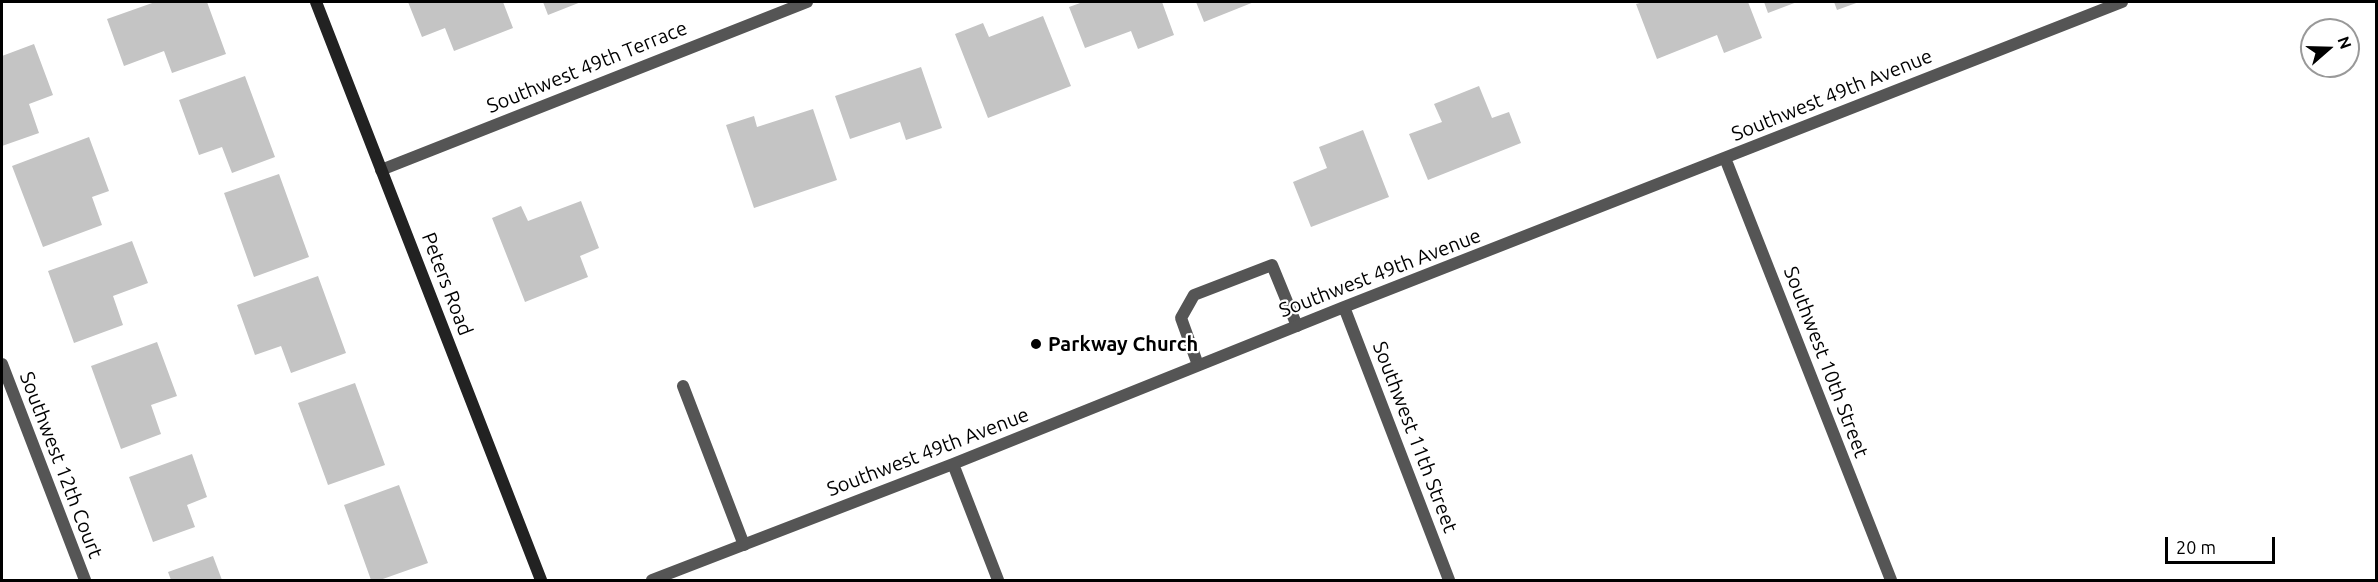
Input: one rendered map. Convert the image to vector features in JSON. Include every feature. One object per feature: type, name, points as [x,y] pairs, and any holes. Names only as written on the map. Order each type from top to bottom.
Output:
[{"type":"main road","name":"Peters Road","points":[[316,2],[541,580]]},
{"type":"street","name":"Southwest 49th Terrace","points":[[381,170],[807,2]]},
{"type":"street","name":"Southwest 49th Avenue","points":[[652,580],[953,464],[1344,307],[2121,2]]},
{"type":"street","name":"Southwest 10th Street","points":[[1725,158],[1891,580]]},
{"type":"street","points":[[1198,365],[1181,318],[1194,295],[1272,265],[1297,326]]},
{"type":"street","name":"Southwest 11th Street","points":[[1344,307],[1449,580]]},
{"type":"street","name":"Southwest 12th Court","points":[[2,364],[85,580]]},
{"type":"street","points":[[683,386],[744,545]]},
{"type":"street","points":[[953,464],[998,580]]},
{"type":"building","points":[[155,2],[207,2],[226,54],[172,73],[164,51],[124,66],[107,19]]},
{"type":"building","points":[[408,2],[503,2],[513,28],[454,51],[445,28],[422,37]]},
{"type":"building","points":[[543,2],[581,2],[548,15]]},
{"type":"building","points":[[1083,2],[1162,2],[1174,35],[1138,49],[1131,31],[1085,48],[1069,7]]},
{"type":"building","points":[[1196,2],[1254,2],[1204,22]]},
{"type":"building","points":[[1643,2],[1748,2],[1762,38],[1724,53],[1717,35],[1657,59],[1636,4]]},
{"type":"building","points":[[1764,2],[1797,2],[1768,13]]},
{"type":"building","points":[[1834,2],[1859,2],[1837,10]]},
{"type":"building","points":[[1043,16],[1071,86],[988,118],[955,34],[983,23],[989,37]]},
{"type":"building","points":[[34,44],[53,95],[29,104],[39,133],[2,146],[2,56]]},
{"type":"building","points":[[921,67],[942,128],[906,140],[900,122],[850,139],[835,96]]},
{"type":"building","points":[[245,76],[275,157],[232,173],[222,147],[199,155],[179,100]]},
{"type":"building","points":[[1479,86],[1492,118],[1509,112],[1521,143],[1428,180],[1409,134],[1442,122],[1434,104]]},
{"type":"building","points":[[813,109],[837,180],[754,208],[726,125],[754,116],[757,127]]},
{"type":"building","points":[[1363,130],[1389,197],[1311,227],[1293,182],[1327,168],[1319,147]]},
{"type":"building","points":[[89,137],[109,191],[92,197],[102,225],[43,247],[12,166]]},
{"type":"building","points":[[279,174],[309,257],[254,277],[224,193]]},
{"type":"building","points":[[581,201],[599,248],[580,256],[588,277],[525,302],[492,218],[521,206],[528,221]]},
{"type":"building","points":[[132,241],[148,283],[113,296],[123,325],[74,343],[48,271]]},
{"type":"building","points":[[318,276],[346,353],[291,373],[281,346],[255,355],[237,305]]},
{"type":"building","points":[[157,342],[177,396],[151,405],[161,434],[121,449],[91,366]]},
{"type":"building","points":[[355,383],[385,465],[328,485],[298,403]]},
{"type":"building","points":[[192,454],[207,497],[187,505],[195,527],[153,542],[129,477]]},
{"type":"building","points":[[399,485],[428,563],[380,580],[371,580],[344,505]]},
{"type":"building","points":[[213,556],[222,580],[171,580],[168,572]]},
{"type":"place","name":"Parkway Church","points":[[1036,344]]}]
